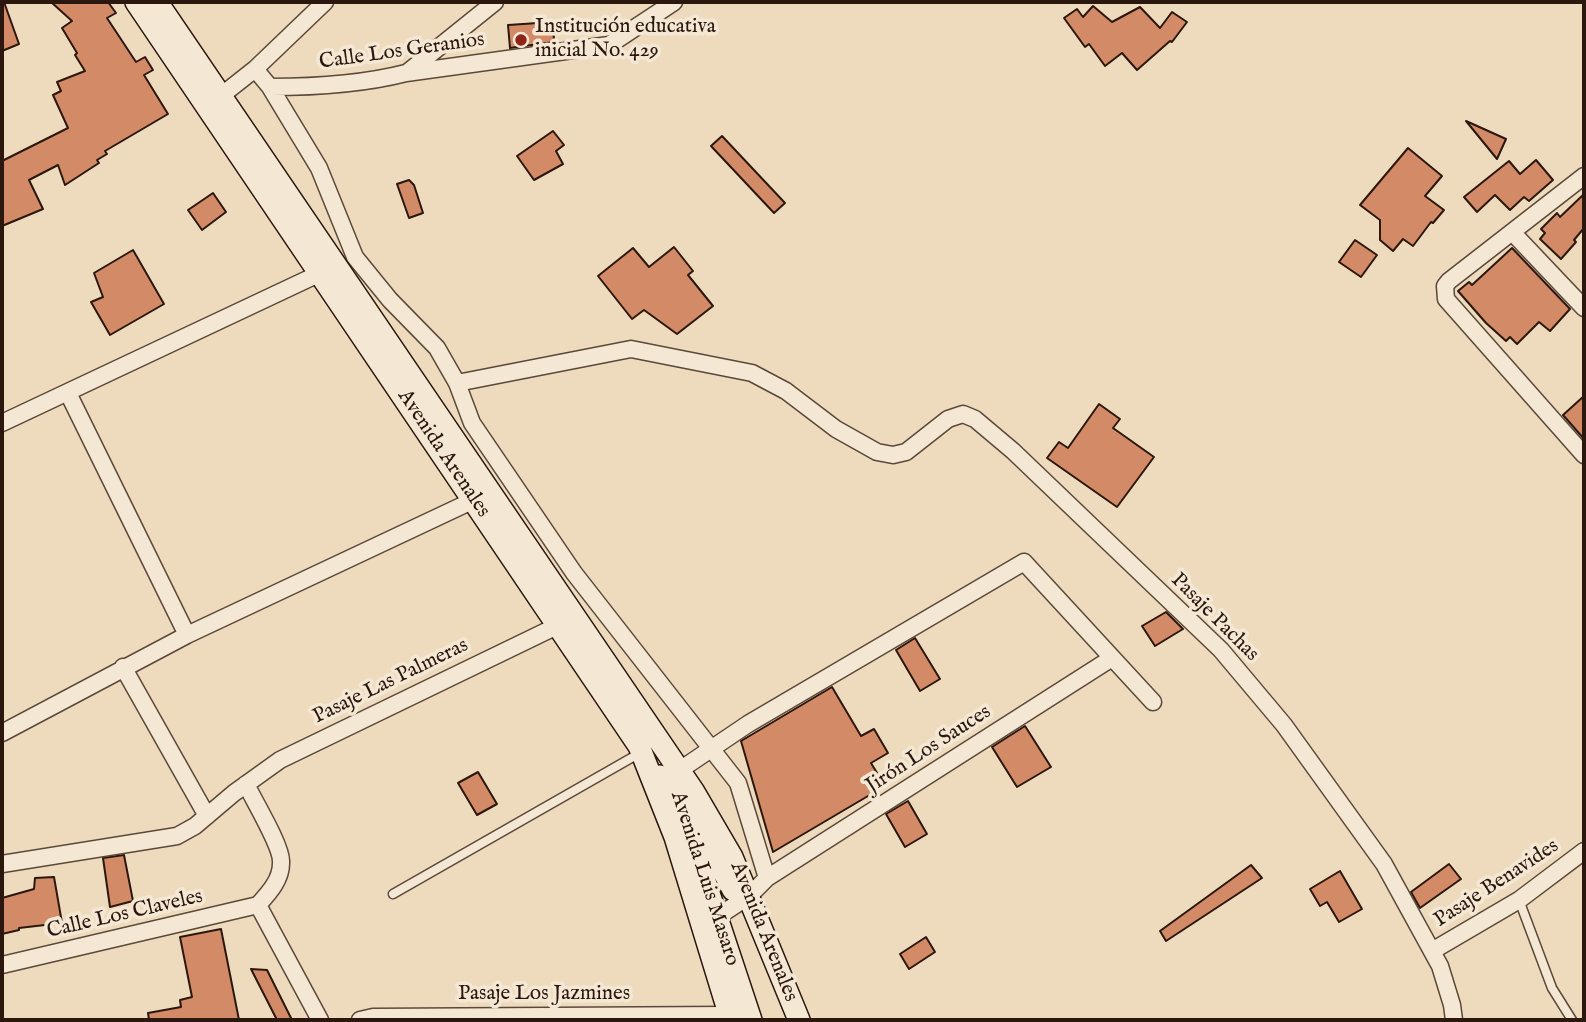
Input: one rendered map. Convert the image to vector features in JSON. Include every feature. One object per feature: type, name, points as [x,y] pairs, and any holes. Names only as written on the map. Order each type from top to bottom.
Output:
[{"type":"main road","name":"Avenida Arenales","points":[[136,2],[214,102],[328,270],[474,500],[559,625],[649,745],[675,837],[709,924]]},
{"type":"main road","points":[[157,2],[214,102]]},
{"type":"main road","points":[[328,270],[671,777],[678,803],[744,899],[749,923],[785,1020]]},
{"type":"main road","name":"Avenida Arenales","points":[[671,777],[732,857],[744,899],[799,1020]]},
{"type":"main road","name":"Avenida Luis Masaro","points":[[678,803],[730,1018]]},
{"type":"main road","name":"Avenida Luis Masaro","points":[[709,924],[751,1020]]},
{"type":"street","points":[[214,102],[255,69],[325,2]]},
{"type":"street","points":[[406,73],[495,2]]},
{"type":"street","name":"Calle Los Geranios","points":[[270,88],[387,78],[406,73],[610,45],[674,2]]},
{"type":"street","points":[[255,69],[270,88],[319,167],[355,257],[390,300],[437,348],[457,383],[472,423],[574,573],[738,783],[767,878]]},
{"type":"street","points":[[1584,176],[1445,286],[1446,299],[1584,456]]},
{"type":"street","points":[[1511,232],[1584,308]]},
{"type":"street","points":[[2,423],[328,270]]},
{"type":"street","name":"Pasaje Pachas","points":[[457,383],[631,349],[752,373],[786,391],[835,429],[877,452],[893,455],[906,452],[948,419],[962,414],[975,419],[1013,451],[1221,650],[1275,714],[1384,864],[1440,966],[1454,1020]]},
{"type":"street","points":[[68,393],[187,635]]},
{"type":"street","points":[[2,733],[187,635],[474,500]]},
{"type":"street","points":[[671,777],[748,724],[1024,562],[1153,702]]},
{"type":"street","name":"Pasaje Las Palmeras","points":[[2,864],[177,836],[195,826],[280,760],[559,625]]},
{"type":"street","name":"Jirón Los Sauces","points":[[744,899],[767,878],[1112,658]]},
{"type":"street","points":[[124,667],[207,816]]},
{"type":"street","points":[[246,784],[282,860],[272,889],[258,905],[320,1020]]},
{"type":"street","name":"Pasaje Benavides","points":[[1432,951],[1518,900],[1584,850]]},
{"type":"street","name":"Avenida Arenales","points":[[709,924],[744,899]]},
{"type":"street","name":"Calle Los Claveles","points":[[2,965],[258,905]]},
{"type":"street","name":"Pasaje Los Jazmines","points":[[360,1020],[373,1017],[730,1018]]},
{"type":"lane","points":[[393,894],[649,745]]},
{"type":"lane","points":[[1518,900],[1552,988],[1572,1020]]},
{"type":"building","points":[[2,2],[19,44],[2,51]]},
{"type":"building","points":[[51,2],[108,2],[116,13],[107,18],[136,62],[145,57],[153,70],[144,75],[168,114],[105,151],[107,154],[97,160],[99,163],[65,185],[58,165],[29,180],[43,209],[2,226],[2,161],[68,128],[53,95],[61,91],[57,82],[85,71],[62,28],[72,21]]},
{"type":"building","points":[[1093,6],[1112,22],[1140,7],[1160,28],[1172,12],[1187,22],[1172,42],[1137,70],[1122,53],[1105,66],[1089,44],[1085,47],[1064,18],[1077,9],[1083,17]]},
{"type":"building","points":[[553,22],[554,42],[510,48],[508,25]]},
{"type":"building","points":[[1466,121],[1506,139],[1497,159]]},
{"type":"building","points":[[553,131],[564,145],[556,151],[563,164],[534,180],[517,156]]},
{"type":"building","points":[[722,136],[785,203],[774,213],[711,146]]},
{"type":"building","points":[[1408,148],[1442,176],[1425,196],[1444,210],[1413,246],[1403,239],[1393,251],[1380,240],[1380,220],[1360,205]]},
{"type":"building","points":[[1536,160],[1553,180],[1529,201],[1524,197],[1510,210],[1495,195],[1477,212],[1464,197],[1509,161],[1520,174]]},
{"type":"building","points":[[409,180],[414,185],[423,213],[409,218],[397,184]]},
{"type":"building","points":[[213,193],[226,212],[202,230],[188,210]]},
{"type":"building","points":[[1584,194],[1584,228],[1561,259],[1540,239],[1545,233],[1541,229],[1557,213],[1560,217]]},
{"type":"building","points":[[1355,240],[1377,255],[1361,277],[1339,262]]},
{"type":"building","points":[[674,247],[693,271],[688,275],[713,306],[677,334],[644,310],[632,319],[598,276],[633,248],[649,267]]},
{"type":"building","points":[[1512,248],[1570,309],[1550,331],[1539,322],[1517,344],[1510,337],[1506,341],[1458,291],[1469,282],[1472,285]]},
{"type":"building","points":[[133,250],[164,304],[110,335],[91,302],[103,297],[94,273]]},
{"type":"building","points":[[1584,396],[1584,439],[1563,415]]},
{"type":"building","points":[[1099,404],[1120,419],[1113,428],[1154,457],[1117,507],[1047,458],[1059,442],[1068,448]]},
{"type":"building","points":[[1166,612],[1183,629],[1155,646],[1142,626]]},
{"type":"building","points":[[915,638],[940,679],[920,691],[896,650]]},
{"type":"building","points":[[832,687],[861,736],[874,729],[888,753],[871,763],[885,786],[773,852],[741,741]]},
{"type":"building","points":[[1025,726],[1051,767],[1017,787],[992,747]]},
{"type":"building","points":[[478,772],[497,804],[477,815],[458,783]]},
{"type":"building","points":[[908,801],[927,834],[905,847],[886,814]]},
{"type":"building","points":[[124,855],[133,901],[110,907],[103,858]]},
{"type":"building","points":[[1449,864],[1461,879],[1420,908],[1411,892]]},
{"type":"building","points":[[1251,865],[1262,878],[1166,941],[1160,931]]},
{"type":"building","points":[[1340,871],[1362,909],[1339,922],[1327,902],[1320,906],[1310,889]]},
{"type":"building","points":[[54,877],[62,923],[19,928],[2,934],[2,898],[34,889],[35,878]]},
{"type":"building","points":[[221,929],[239,1020],[149,1020],[148,1013],[181,1007],[180,1000],[192,997],[180,937]]},
{"type":"building","points":[[926,937],[935,952],[909,969],[900,954]]},
{"type":"building","points":[[251,969],[267,970],[292,1020],[277,1020]]},
{"type":"place","name":"Institución educativa inicial No. 429","points":[[521,40]]}]
